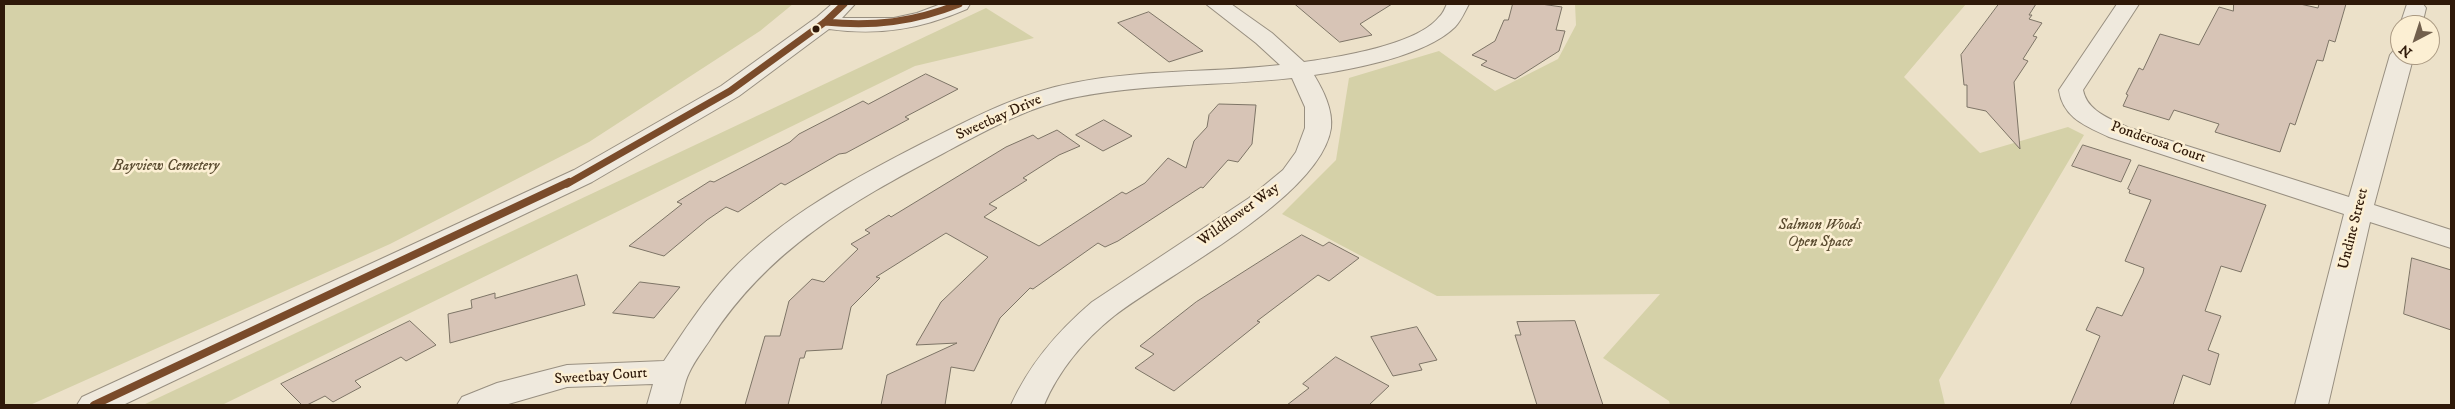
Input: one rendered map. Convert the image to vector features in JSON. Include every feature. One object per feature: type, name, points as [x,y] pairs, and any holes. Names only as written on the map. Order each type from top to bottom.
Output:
[{"type":"street","points":[[94,405],[583,176],[730,91],[825,22],[844,4]]},
{"type":"street","points":[[825,22],[851,26],[897,25],[920,21],[959,4]]},
{"type":"street","name":"Wildflower Way","points":[[1028,405],[1034,388],[1056,355],[1083,325],[1102,309],[1259,204],[1292,176],[1309,153],[1318,128],[1317,107],[1310,87],[1299,70],[1264,38],[1217,4]]},
{"type":"street","name":"Sweetbay Drive","points":[[663,405],[673,372],[710,316],[739,280],[776,244],[818,213],[872,180],[1013,108],[1066,92],[1108,84],[1239,77],[1338,64],[1410,45],[1427,37],[1448,22],[1458,4]]},
{"type":"street","name":"Ponderosa Court","points":[[2128,4],[2071,90],[2074,103],[2090,118],[2118,132],[2451,239]]},
{"type":"street","name":"Undine Street","points":[[2312,405],[2358,209],[2399,65]]},
{"type":"street","name":"Sweetbay Court","points":[[474,405],[509,391],[567,376],[673,372]]},
{"type":"green space","name":"Bayview Cemetery","points":[[4,4],[793,4],[760,31],[589,142],[390,244],[30,405],[4,405]]},
{"type":"green space","name":"Salmon Woods Open Space","points":[[1575,4],[1966,4],[1904,77],[1980,153],[2068,127],[2084,135],[1939,380],[1945,405],[1670,405],[1669,401],[1603,358],[1660,294],[1437,296],[1282,214],[1336,160],[1349,78],[1439,51],[1495,91],[1558,59],[1576,25]]},
{"type":"green space","points":[[986,8],[1034,38],[915,66],[222,405],[143,405]]},
{"type":"building","points":[[1295,4],[1392,4],[1360,24],[1372,35],[1340,42]]},
{"type":"building","points":[[1513,4],[1541,4],[1562,7],[1556,30],[1565,31],[1559,51],[1515,79],[1481,65],[1487,61],[1472,55],[1495,41],[1504,20],[1508,20]]},
{"type":"building","points":[[1999,4],[2036,4],[2029,15],[2032,15],[2029,19],[2042,23],[2033,36],[2037,37],[2023,59],[2028,61],[2014,82],[2020,149],[1986,111],[1967,107],[1967,85],[1964,85],[1961,55]]},
{"type":"building","points":[[2234,4],[2300,4],[2318,8],[2319,4],[2346,4],[2335,42],[2329,40],[2323,61],[2317,60],[2295,125],[2290,123],[2280,152],[2215,132],[2219,124],[2174,110],[2169,120],[2123,106],[2128,95],[2126,94],[2139,68],[2143,70],[2160,34],[2199,45],[2219,7],[2233,11]]},
{"type":"building","points":[[1149,12],[1203,51],[1169,62],[1118,23]]},
{"type":"building","points":[[926,74],[958,89],[905,117],[909,119],[846,153],[839,154],[785,185],[781,183],[738,212],[726,207],[707,220],[664,256],[629,246],[682,204],[677,202],[710,181],[714,182],[790,142],[799,134],[863,101],[868,104]]},
{"type":"building","points":[[1219,104],[1256,105],[1252,144],[1238,162],[1228,160],[1203,188],[1201,187],[1118,241],[1105,247],[1098,243],[1033,289],[1030,288],[1000,318],[974,371],[951,367],[945,405],[881,405],[887,375],[957,343],[916,345],[941,302],[988,257],[946,233],[876,277],[880,278],[851,307],[842,349],[806,351],[804,358],[800,358],[788,405],[745,405],[765,336],[780,336],[789,301],[812,279],[824,282],[858,249],[851,244],[870,233],[865,230],[889,215],[891,217],[1006,147],[1033,135],[1038,139],[1057,130],[1080,146],[1059,155],[1023,178],[1027,180],[989,204],[997,208],[984,217],[1039,246],[1122,192],[1126,194],[1145,183],[1168,158],[1186,168],[1194,141],[1207,127],[1209,115]]},
{"type":"building","points":[[1104,120],[1132,136],[1103,151],[1076,135]]},
{"type":"building","points":[[2083,145],[2131,160],[2121,182],[2072,166]]},
{"type":"building","points":[[2139,165],[2266,205],[2241,272],[2221,266],[2205,311],[2221,316],[2208,350],[2219,354],[2210,385],[2183,375],[2173,405],[2070,405],[2100,336],[2086,330],[2097,307],[2122,316],[2143,273],[2144,268],[2125,261],[2151,200],[2129,193],[2130,190],[2128,189]]},
{"type":"building","points":[[1302,235],[1323,246],[1329,242],[1359,258],[1329,281],[1318,275],[1257,321],[1260,322],[1174,391],[1135,368],[1154,354],[1140,346],[1196,302]]},
{"type":"building","points":[[2412,258],[2451,270],[2451,330],[2404,314]]},
{"type":"building","points":[[577,275],[585,305],[450,343],[448,314],[472,308],[471,300],[495,293],[495,298]]},
{"type":"building","points":[[640,282],[680,287],[654,318],[613,313]]},
{"type":"building","points":[[410,321],[436,345],[406,361],[401,357],[355,381],[361,387],[333,402],[325,396],[307,405],[302,405],[281,384]]},
{"type":"building","points":[[1575,321],[1603,405],[1537,405],[1515,335],[1521,335],[1517,322]]},
{"type":"building","points":[[1417,327],[1437,360],[1419,364],[1422,370],[1393,376],[1371,337]]},
{"type":"building","points":[[1336,357],[1389,386],[1369,405],[1287,405],[1309,388],[1303,384]]},
{"type":"transit line","points":[[94,405],[583,176],[730,91],[825,22],[844,4]]},
{"type":"transit line","points":[[825,22],[878,25],[909,21],[959,4]]}]
